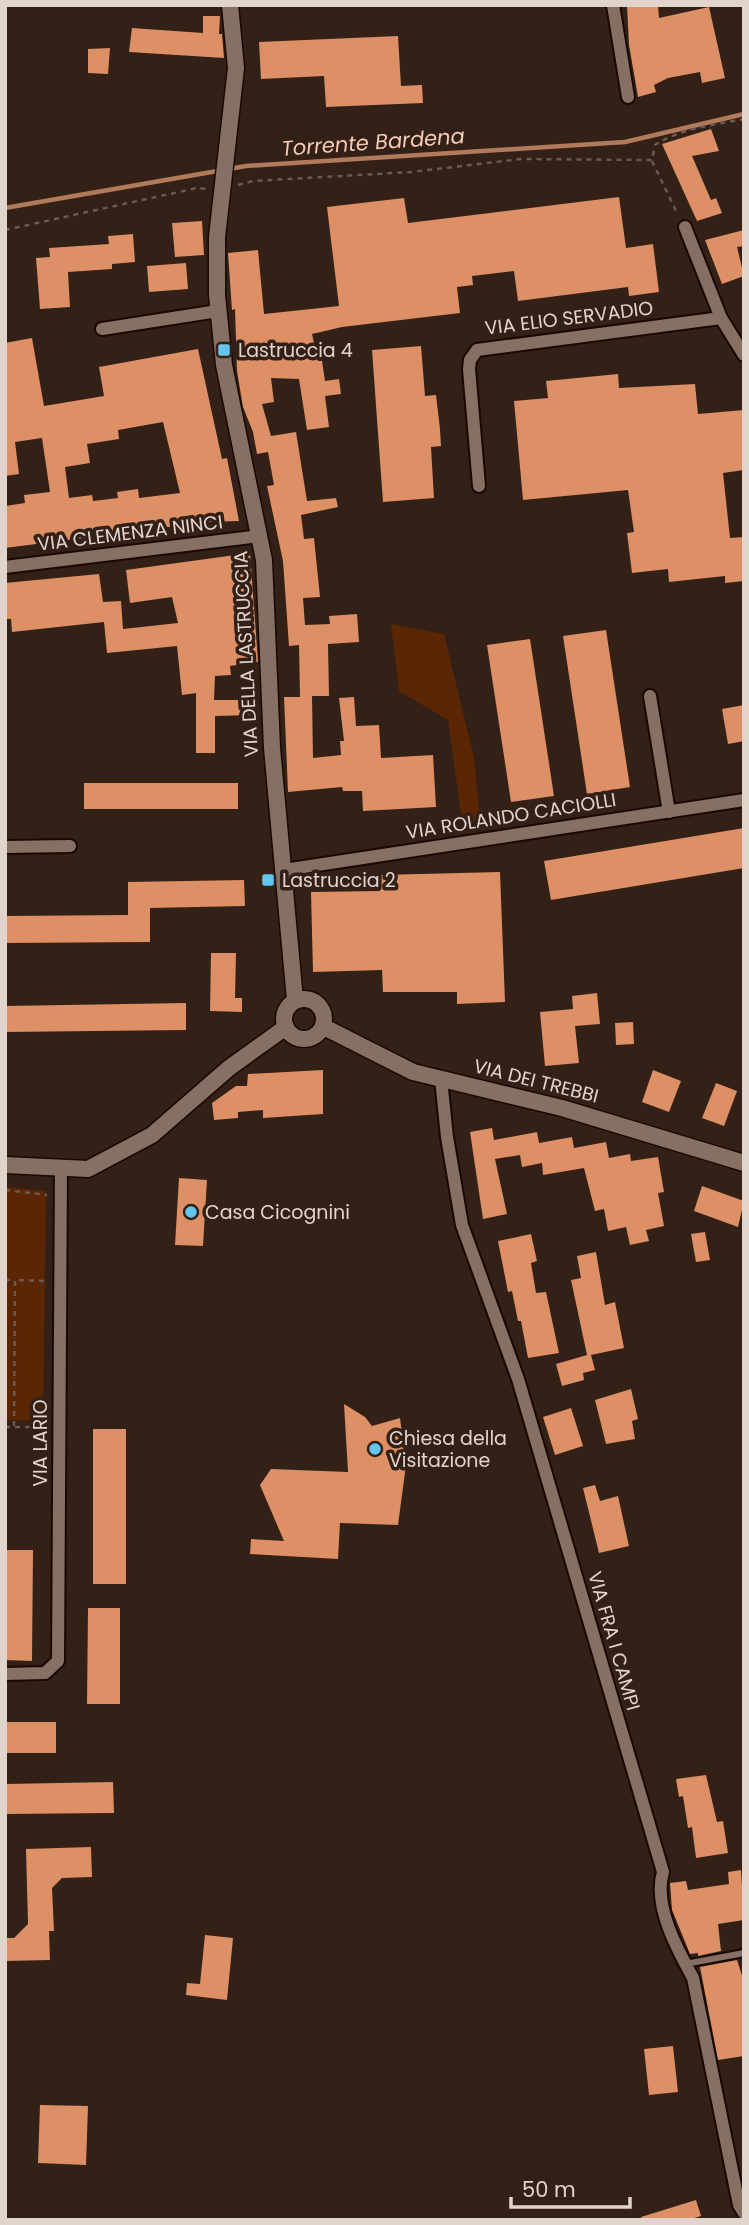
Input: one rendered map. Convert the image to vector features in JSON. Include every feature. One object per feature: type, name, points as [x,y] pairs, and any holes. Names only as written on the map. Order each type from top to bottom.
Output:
[{"type":"street","name":"VIA DELLA LASTRUCCIA","points":[[230,5],[236,68],[216,254],[218,311],[234,422],[260,536],[268,611],[272,748],[295,1000]]},
{"type":"street","points":[[613,5],[628,97]]},
{"type":"street","points":[[685,227],[722,318],[744,355]]},
{"type":"street","points":[[102,329],[218,311]]},
{"type":"street","name":"VIA ELIO SERVADIO","points":[[479,486],[469,369],[470,360],[477,350],[722,318]]},
{"type":"street","name":"VIA CLEMENZA NINCI","points":[[5,567],[260,536]]},
{"type":"street","points":[[650,696],[669,811]]},
{"type":"street","name":"VIA ROLANDO CACIOLLI","points":[[284,870],[744,800]]},
{"type":"street","points":[[5,847],[70,846]]},
{"type":"street","points":[[303,998],[318,1004],[325,1018],[324,1027],[319,1033],[305,1040],[297,1038],[286,1027],[286,1009],[295,1000],[303,998]]},
{"type":"street","points":[[5,1166],[88,1169],[152,1135],[229,1068],[286,1027]]},
{"type":"street","name":"VIA DEI TREBBI","points":[[324,1027],[404,1068],[562,1108],[744,1163]]},
{"type":"street","name":"VIA FRA I CAMPI","points":[[441,1079],[447,1137],[462,1225],[518,1379],[663,1872],[658,1888],[680,1957],[693,1978],[740,2205],[744,2213]]},
{"type":"street","name":"VIA LARIO","points":[[5,1674],[46,1673],[58,1661],[61,1167]]},
{"type":"lane","points":[[685,1965],[744,1953]]},
{"type":"path","points":[[685,227],[652,160],[655,145],[683,131],[744,119]]},
{"type":"path","points":[[5,230],[197,188],[223,187],[253,181],[411,172],[521,159],[652,160]]},
{"type":"path","points":[[5,1190],[51,1196]]},
{"type":"path","points":[[5,1280],[55,1280]]},
{"type":"path","points":[[14,1426],[15,1280]]},
{"type":"path","points":[[5,1427],[60,1428]]},
{"type":"shaded area","points":[[391,624],[444,634],[474,758],[481,826],[463,829],[448,720],[399,691]]},
{"type":"shaded area","points":[[5,1187],[46,1191],[43,1421],[5,1420]]},
{"type":"building","points":[[627,5],[658,5],[659,18],[709,7],[725,78],[702,83],[700,72],[668,78],[654,85],[656,92],[638,97],[629,45]]},
{"type":"building","points":[[203,16],[220,16],[219,34],[222,34],[224,58],[129,52],[132,28],[203,33]]},
{"type":"building","points":[[398,36],[401,86],[422,85],[423,103],[326,107],[324,76],[261,79],[259,42]]},
{"type":"building","points":[[110,48],[108,74],[88,73],[88,49]]},
{"type":"building","points":[[711,129],[719,151],[692,156],[711,200],[716,198],[722,213],[697,221],[662,144]]},
{"type":"building","points":[[619,197],[626,248],[653,244],[659,292],[629,296],[628,287],[518,301],[514,271],[472,276],[473,285],[457,287],[460,313],[342,327],[312,334],[318,361],[322,361],[325,381],[339,379],[341,394],[325,396],[329,427],[307,430],[299,379],[271,378],[274,402],[262,404],[271,436],[296,432],[307,501],[336,498],[338,507],[301,515],[304,539],[314,538],[320,597],[303,598],[305,625],[330,624],[329,616],[357,614],[359,642],[328,644],[329,696],[312,696],[313,758],[341,755],[340,741],[344,741],[339,698],[354,697],[356,726],[379,725],[381,758],[433,755],[436,807],[363,811],[362,791],[343,791],[342,787],[288,792],[284,697],[300,697],[299,645],[289,646],[283,561],[267,486],[274,485],[268,452],[257,454],[253,432],[243,407],[237,371],[235,309],[232,310],[228,253],[258,250],[264,314],[339,306],[327,207],[404,198],[408,223]]},
{"type":"building","points":[[202,221],[204,255],[175,257],[172,223]]},
{"type":"building","points":[[744,230],[744,246],[737,247],[744,276],[722,284],[705,240]]},
{"type":"building","points":[[133,234],[135,262],[112,264],[112,269],[68,272],[70,307],[40,309],[36,258],[50,257],[49,248],[109,244],[108,236]]},
{"type":"building","points":[[186,263],[188,289],[149,292],[147,266]]},
{"type":"building","points":[[32,338],[44,406],[104,396],[99,367],[198,349],[222,459],[227,458],[239,521],[207,522],[5,548],[5,506],[25,503],[24,495],[50,492],[42,438],[15,442],[19,474],[5,476],[5,343]],"holes":[[[163,422],[180,493],[139,498],[138,489],[117,492],[118,498],[93,501],[92,495],[69,498],[65,467],[90,463],[87,444],[119,439],[118,430]]]},
{"type":"building","points":[[421,346],[425,396],[436,395],[440,429],[441,446],[431,447],[434,498],[383,502],[372,350]]},
{"type":"building","points":[[618,374],[619,388],[695,384],[698,414],[744,410],[744,470],[723,473],[730,538],[744,537],[744,581],[725,583],[725,576],[669,582],[668,569],[632,573],[627,533],[634,532],[628,490],[523,500],[514,401],[548,398],[546,381]]},
{"type":"building","points":[[250,553],[258,662],[230,666],[231,675],[215,676],[214,700],[253,700],[254,715],[215,716],[215,753],[196,753],[196,693],[182,695],[177,646],[107,653],[104,622],[12,632],[11,619],[5,619],[5,583],[99,574],[103,602],[121,601],[123,629],[178,623],[172,597],[130,603],[126,570]]},
{"type":"building","points":[[606,630],[630,787],[587,794],[563,636]]},
{"type":"building","points":[[530,639],[554,796],[511,802],[487,645]]},
{"type":"building","points":[[744,705],[744,741],[728,744],[722,709]]},
{"type":"building","points":[[84,783],[238,783],[238,809],[84,809]]},
{"type":"building","points":[[744,828],[744,868],[551,900],[544,861]]},
{"type":"building","points":[[500,872],[505,1002],[457,1004],[457,992],[383,992],[382,970],[313,972],[311,892],[380,891],[380,875]]},
{"type":"building","points":[[244,880],[245,906],[150,908],[150,942],[5,943],[5,916],[128,915],[128,882]]},
{"type":"building","points":[[211,953],[236,953],[235,998],[242,998],[242,1012],[210,1011]]},
{"type":"building","points":[[597,993],[600,1024],[575,1026],[579,1063],[545,1066],[540,1012],[573,1009],[572,996]]},
{"type":"building","points":[[186,1003],[186,1030],[5,1032],[5,1006]]},
{"type":"building","points":[[633,1022],[634,1044],[616,1045],[615,1023]]},
{"type":"building","points":[[323,1070],[323,1114],[263,1118],[263,1110],[238,1112],[238,1118],[214,1120],[212,1103],[236,1086],[247,1086],[248,1074]]},
{"type":"building","points":[[653,1070],[681,1081],[669,1112],[642,1102]]},
{"type":"building","points":[[716,1083],[737,1091],[724,1126],[702,1118]]},
{"type":"building","points":[[492,1128],[494,1140],[537,1132],[539,1143],[572,1137],[574,1148],[606,1142],[609,1158],[630,1154],[631,1161],[658,1157],[664,1192],[658,1193],[664,1226],[646,1230],[649,1241],[630,1245],[626,1227],[608,1231],[604,1209],[595,1211],[584,1168],[543,1175],[542,1163],[522,1167],[520,1155],[495,1159],[507,1214],[483,1219],[470,1132]]},
{"type":"building","name":"Casa Cicognini","points":[[179,1178],[207,1180],[203,1246],[175,1245]]},
{"type":"building","points":[[702,1186],[744,1201],[738,1227],[694,1211]]},
{"type":"building","points":[[705,1232],[710,1260],[696,1262],[691,1234]]},
{"type":"building","points":[[531,1234],[537,1261],[531,1263],[536,1293],[546,1292],[559,1353],[528,1358],[512,1291],[508,1292],[498,1241]]},
{"type":"building","points":[[596,1252],[605,1305],[615,1302],[624,1348],[591,1355],[595,1370],[583,1373],[584,1380],[562,1386],[556,1364],[587,1355],[571,1280],[581,1278],[577,1256]]},
{"type":"building","points":[[631,1389],[638,1419],[632,1421],[635,1439],[606,1444],[595,1400]]},
{"type":"building","name":"Chiesa della Visitazione","points":[[344,1404],[365,1417],[372,1426],[400,1418],[406,1465],[398,1525],[340,1523],[338,1559],[250,1554],[251,1539],[284,1541],[260,1485],[271,1469],[348,1472]]},
{"type":"building","points":[[571,1408],[583,1446],[555,1455],[543,1417]]},
{"type":"building","points":[[93,1429],[126,1429],[126,1584],[93,1584]]},
{"type":"building","points":[[595,1485],[600,1501],[618,1496],[629,1546],[599,1553],[583,1488]]},
{"type":"building","points":[[5,1550],[33,1550],[32,1661],[5,1660]]},
{"type":"building","points":[[88,1608],[120,1608],[120,1704],[87,1704]]},
{"type":"building","points":[[5,1722],[56,1722],[56,1753],[5,1753]]},
{"type":"building","points":[[706,1775],[717,1822],[723,1821],[728,1853],[696,1858],[692,1827],[688,1828],[683,1796],[679,1797],[676,1779]]},
{"type":"building","points":[[113,1782],[114,1813],[5,1814],[5,1784]]},
{"type":"building","points":[[91,1847],[92,1877],[62,1878],[52,1888],[54,1931],[49,1931],[50,1960],[5,1961],[5,1938],[14,1938],[28,1924],[26,1849]]},
{"type":"building","points":[[741,1870],[744,1920],[718,1924],[721,1951],[698,1956],[698,1953],[690,1954],[672,1910],[670,1883],[686,1881],[688,1890],[729,1884],[728,1872]]},
{"type":"building","points":[[205,1935],[233,1938],[227,2000],[186,1995],[187,1983],[200,1984]]},
{"type":"building","points":[[737,1960],[744,1982],[744,2056],[718,2060],[700,1967]]},
{"type":"building","points":[[673,2046],[678,2092],[649,2095],[644,2049]]},
{"type":"building","points":[[40,2105],[88,2106],[86,2165],[38,2163]]},
{"type":"building","points":[[696,2200],[701,2216],[688,2220],[642,2220],[641,2217]]},
{"type":"waterway","name":"Torrente Bardena","points":[[5,208],[246,166],[625,142],[744,114]]},
{"type":"place","name":"Lastruccia 4","points":[[224,350]]},
{"type":"place","name":"Lastruccia 2","points":[[268,880]]},
{"type":"place","name":"Casa Cicognini","points":[[191,1212]]},
{"type":"place","name":"Chiesa della Visitazione","points":[[375,1449]]}]
